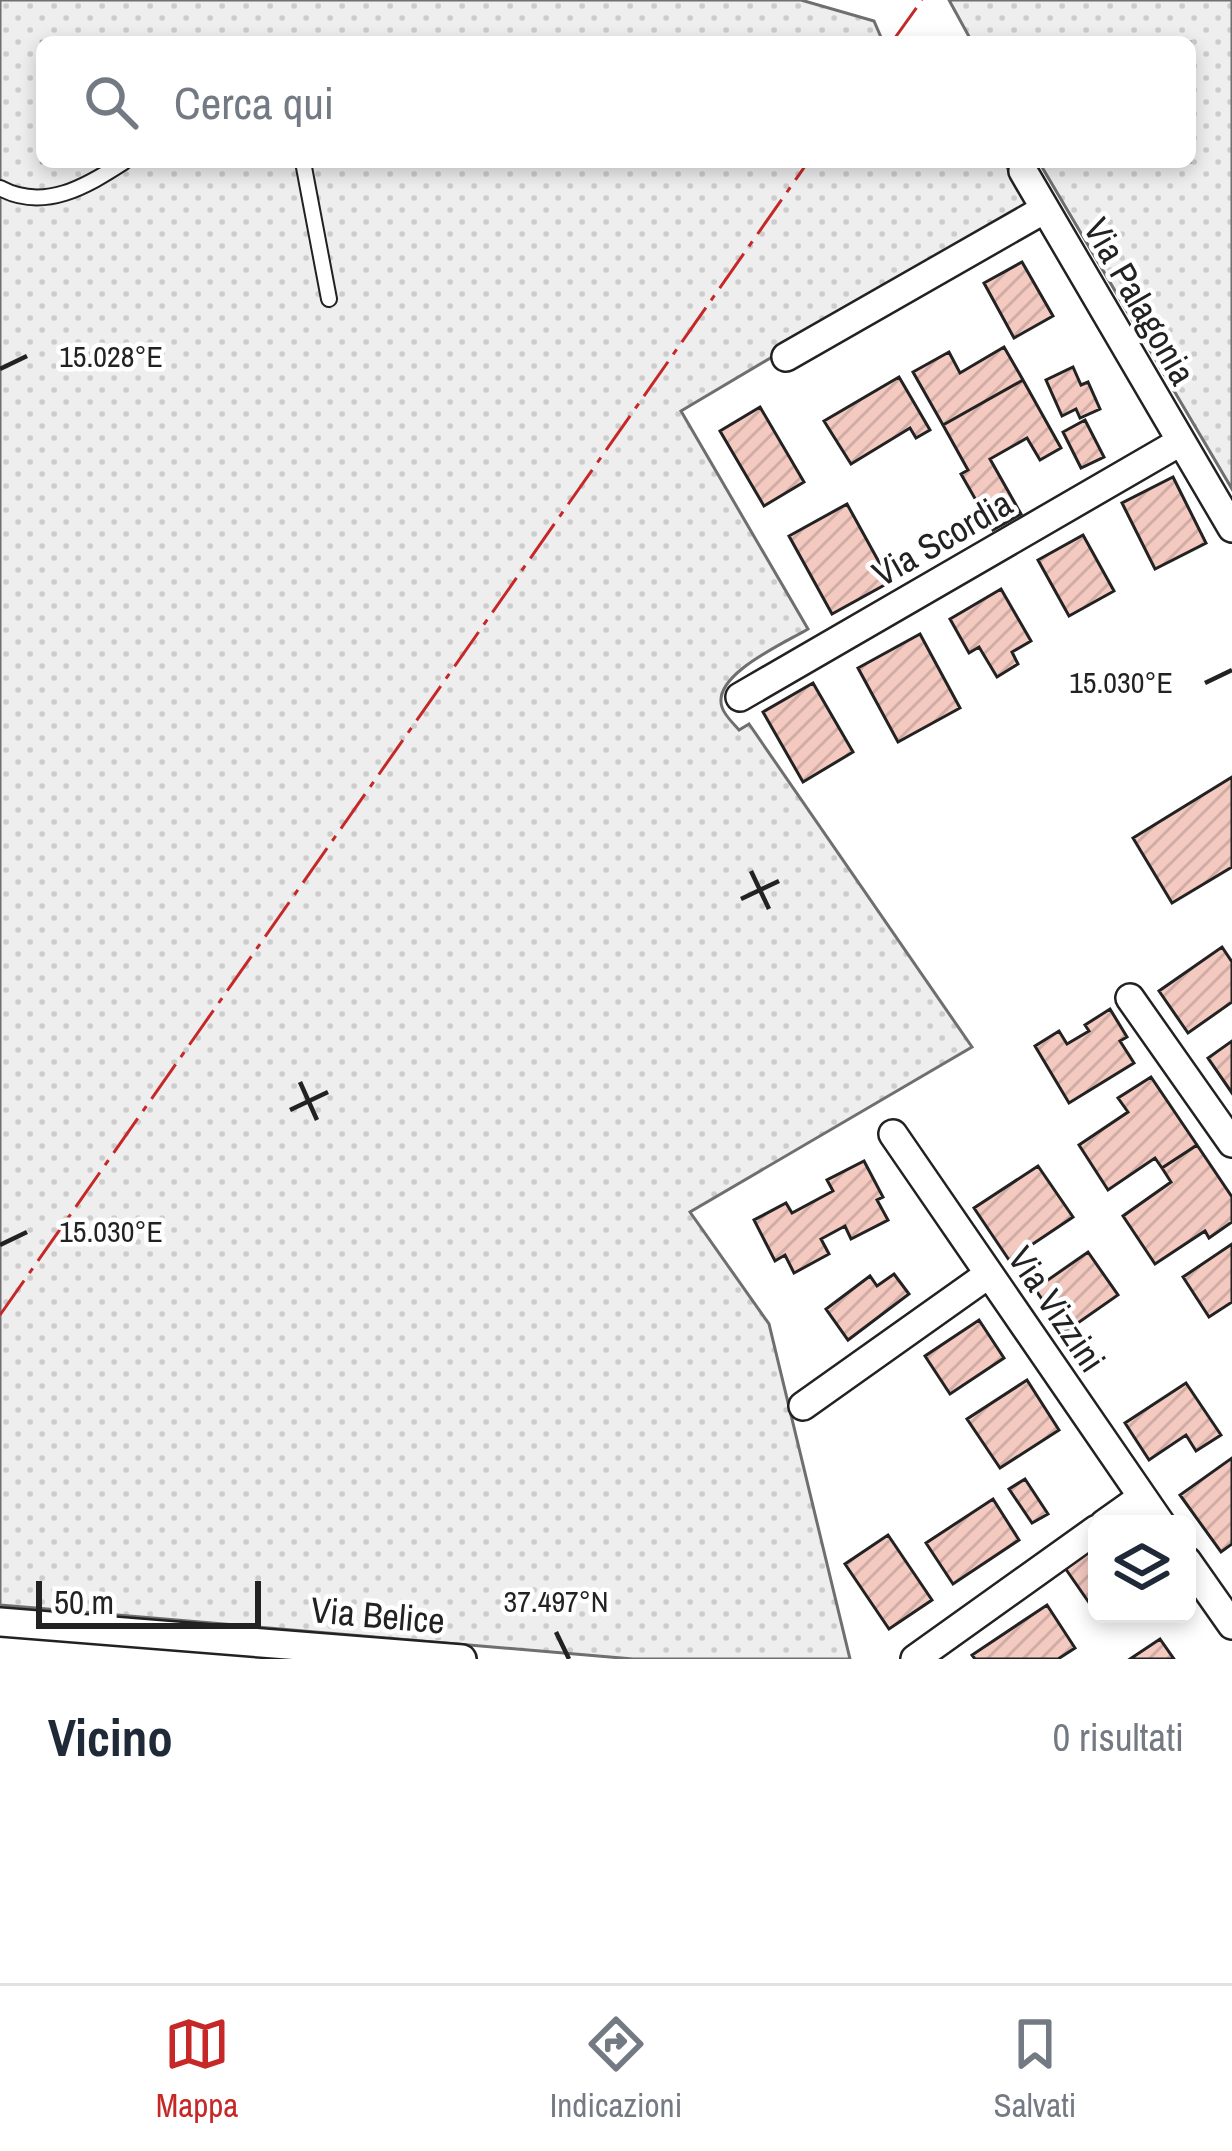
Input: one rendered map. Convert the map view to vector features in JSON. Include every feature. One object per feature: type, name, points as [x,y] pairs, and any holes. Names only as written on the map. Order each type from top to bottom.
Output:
[{"type":"street","name":"Via Palagonia","points":[[1023,171],[1232,528]]},
{"type":"street","points":[[786,358],[1045,209]]},
{"type":"street","name":"Via Scordia","points":[[740,698],[1180,442]]},
{"type":"street","points":[[1130,998],[1232,1143]]},
{"type":"street","name":"Via Vizzini","points":[[893,1134],[1155,1515]]},
{"type":"street","points":[[802,1406],[989,1274]]},
{"type":"street","points":[[1117,1515],[1142,1497]]},
{"type":"street","points":[[915,1659],[1088,1536]]},
{"type":"street","points":[[1196,1574],[1232,1625]]},
{"type":"street","name":"Via Belice","points":[[0,1622],[193,1647],[462,1659]]},
{"type":"lane","points":[[0,188],[43,199],[70,193],[114,168]]},
{"type":"lane","points":[[304,168],[329,299]]},
{"type":"shaded area","points":[[0,0],[801,0],[874,21],[880,36],[36,36],[36,168],[1007,168],[1028,205],[681,411],[808,629],[738,672],[722,695],[723,710],[739,730],[749,724],[972,1047],[690,1212],[769,1324],[850,1659],[633,1659],[0,1605]]},
{"type":"shaded area","points":[[949,0],[1232,0],[1232,489],[1043,168],[1196,168],[1196,36],[969,36]]},
{"type":"building","points":[[1022,262],[1053,316],[1014,338],[984,283]]},
{"type":"building","points":[[1004,347],[1023,380],[943,425],[913,372],[949,352],[960,373]]},
{"type":"building","points":[[1073,367],[1081,385],[1088,382],[1100,409],[1080,418],[1076,409],[1062,416],[1046,380]]},
{"type":"building","points":[[899,377],[930,430],[916,438],[910,428],[851,464],[824,421]]},
{"type":"building","points":[[1023,380],[1061,448],[1040,460],[1027,438],[990,459],[1021,514],[993,530],[961,474],[968,470],[943,425]]},
{"type":"building","points":[[760,407],[804,482],[764,506],[720,431]]},
{"type":"building","points":[[1085,420],[1104,457],[1081,468],[1063,432]]},
{"type":"building","points":[[1173,477],[1206,543],[1155,569],[1122,503]]},
{"type":"building","points":[[847,504],[890,582],[832,614],[789,536]]},
{"type":"building","points":[[1083,535],[1114,591],[1069,616],[1038,560]]},
{"type":"building","points":[[1001,589],[1031,641],[1012,652],[1018,664],[997,677],[979,647],[969,653],[950,619]]},
{"type":"building","points":[[920,634],[960,708],[898,742],[858,668]]},
{"type":"building","points":[[813,683],[853,752],[803,782],[763,712]]},
{"type":"building","points":[[1232,777],[1232,867],[1172,903],[1133,838]]},
{"type":"building","points":[[1222,947],[1232,962],[1232,1002],[1188,1033],[1159,991]]},
{"type":"building","points":[[1110,1009],[1127,1037],[1120,1041],[1134,1063],[1069,1103],[1035,1046],[1059,1031],[1067,1044],[1089,1031],[1085,1025]]},
{"type":"building","points":[[1232,1041],[1232,1093],[1208,1058]]},
{"type":"building","points":[[1151,1077],[1197,1145],[1162,1168],[1155,1158],[1108,1190],[1079,1145],[1128,1112],[1118,1098]]},
{"type":"building","points":[[1197,1145],[1232,1197],[1232,1222],[1209,1238],[1205,1231],[1155,1264],[1123,1216],[1171,1182],[1162,1168]]},
{"type":"building","points":[[864,1161],[883,1197],[877,1200],[888,1220],[851,1239],[845,1226],[821,1239],[829,1254],[794,1273],[785,1255],[775,1261],[754,1220],[786,1203],[792,1213],[833,1191],[827,1180]]},
{"type":"building","points":[[1038,1166],[1073,1217],[1009,1260],[974,1208]]},
{"type":"building","points":[[1232,1244],[1232,1302],[1209,1317],[1183,1277]]},
{"type":"building","points":[[1088,1252],[1118,1295],[1065,1332],[1035,1289]]},
{"type":"building","points":[[894,1274],[909,1294],[848,1340],[826,1309],[870,1276],[877,1286]]},
{"type":"building","points":[[979,1320],[1004,1358],[950,1394],[925,1356]]},
{"type":"building","points":[[1027,1380],[1059,1430],[1000,1468],[967,1419]]},
{"type":"building","points":[[1186,1383],[1221,1435],[1196,1451],[1186,1435],[1149,1460],[1125,1423]]},
{"type":"building","points":[[1232,1458],[1232,1544],[1221,1552],[1180,1495]]},
{"type":"building","points":[[1025,1479],[1048,1514],[1032,1523],[1009,1489]]},
{"type":"building","points":[[993,1499],[1019,1540],[953,1584],[926,1543]]},
{"type":"building","points":[[888,1535],[932,1600],[889,1629],[845,1564]]},
{"type":"building","points":[[1088,1552],[1088,1601],[1065,1568]]},
{"type":"building","points":[[1047,1605],[1075,1648],[1058,1659],[975,1659],[972,1655]]},
{"type":"building","points":[[1160,1639],[1174,1659],[1130,1659]]},
{"type":"power","points":[[896,36],[922,0]]},
{"type":"power","points":[[0,1315],[804,168]]}]
